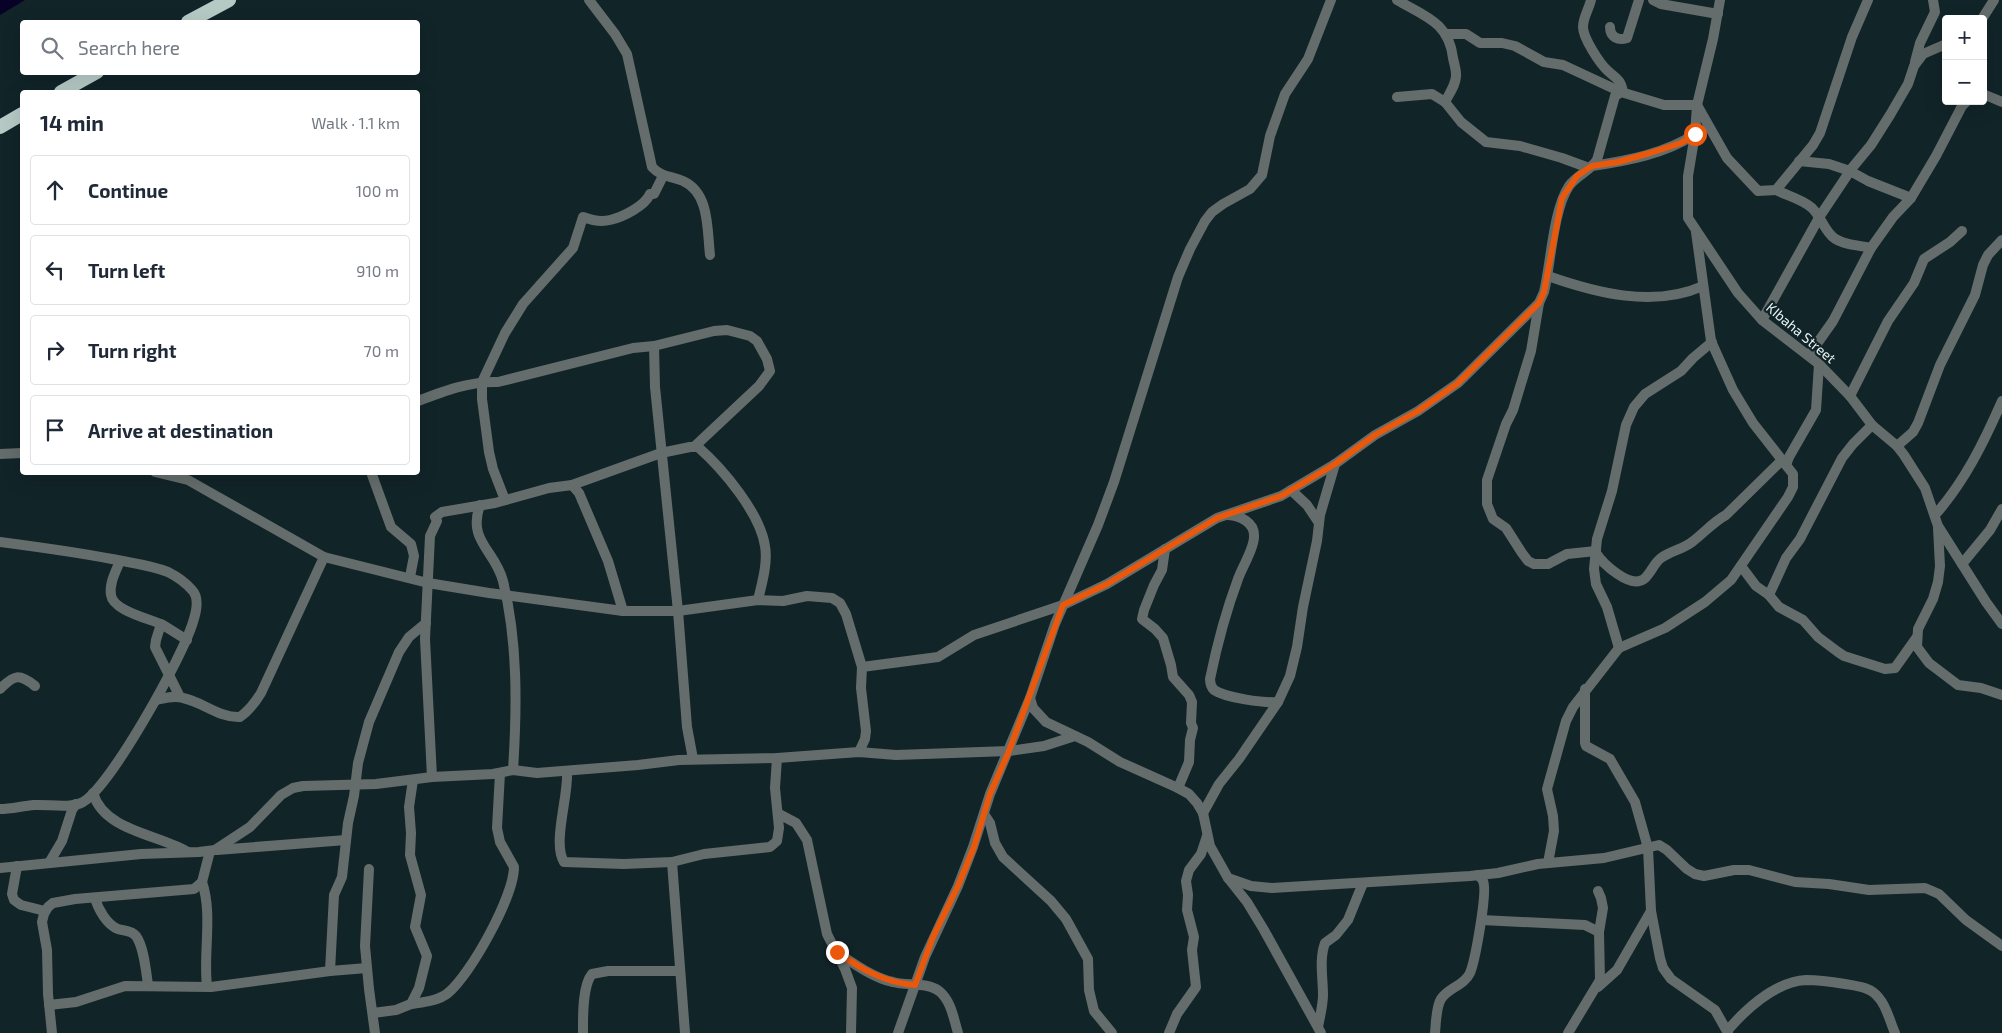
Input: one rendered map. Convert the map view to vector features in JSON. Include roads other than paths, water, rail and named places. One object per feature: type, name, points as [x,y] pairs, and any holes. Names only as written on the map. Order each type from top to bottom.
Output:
[{"type":"highway","points":[[192,20],[229,0]]},
{"type":"highway","points":[[67,90],[92,75]]},
{"type":"highway","points":[[0,126],[20,115]]},
{"type":"street","points":[[588,0],[615,34],[627,54],[652,167],[663,176],[687,183],[694,188],[700,197],[705,208],[710,255]]},
{"type":"street","points":[[898,1033],[933,937],[958,886],[990,794],[1030,698],[1063,605],[1098,525],[1114,482],[1178,277],[1190,249],[1212,212],[1250,189],[1262,175],[1270,136],[1285,94],[1308,59],[1331,0]]},
{"type":"street","points":[[1397,0],[1424,15],[1446,34],[1451,44],[1456,74],[1445,102]]},
{"type":"street","points":[[1591,0],[1584,21],[1584,34],[1590,48],[1605,68],[1620,79],[1622,92]]},
{"type":"street","points":[[1610,27],[1610,32],[1615,38],[1622,40],[1627,38],[1639,0]]},
{"type":"street","points":[[1653,0],[1661,4],[1718,14]]},
{"type":"street","name":"KIbaha Street","points":[[1720,0],[1695,105],[1695,134],[1688,176],[1687,216],[1738,293],[1762,320],[1819,364],[1850,396],[1872,425],[1897,446],[1913,467],[1925,488],[1938,526],[2002,624]]},
{"type":"street","points":[[1776,190],[1813,145],[1820,133],[1846,52],[1868,0]]},
{"type":"street","points":[[1762,320],[1820,216],[1850,171],[1871,145],[1908,84],[1920,42],[1935,12],[1933,0]]},
{"type":"street","points":[[1985,15],[1994,0]]},
{"type":"street","points":[[1446,34],[1466,34],[1480,42],[1498,42],[1515,46],[1544,62],[1563,65],[1622,92],[1656,104],[1672,106],[1695,105],[1732,165],[1758,191],[1776,190],[1805,203],[1820,216],[1833,238],[1871,248]]},
{"type":"street","points":[[1914,66],[1923,54],[1942,46]]},
{"type":"street","points":[[1596,552],[1567,554],[1548,564],[1534,564],[1528,561],[1506,528],[1493,518],[1487,504],[1487,480],[1506,424],[1513,410],[1531,352],[1539,303],[1548,276],[1562,198],[1577,176],[1597,160],[1614,100],[1622,92]]},
{"type":"street","points":[[1397,97],[1427,94],[1436,96],[1445,102],[1461,122],[1486,142],[1520,146],[1590,167],[1650,153],[1681,143],[1695,134]]},
{"type":"street","points":[[1987,96],[2002,102]]},
{"type":"street","points":[[1809,355],[1833,321],[1871,248],[1893,217],[1911,198],[1963,105]]},
{"type":"street","points":[[1799,161],[1828,164],[1850,171],[1868,181],[1911,198]]},
{"type":"street","points":[[505,500],[493,469],[489,452],[482,399],[482,382],[504,333],[523,304],[573,248],[583,217],[610,220],[628,212],[648,200],[650,194],[654,194],[663,176]]},
{"type":"street","points":[[1850,396],[1888,321],[1914,283],[1924,259],[1950,242],[1962,231]]},
{"type":"street","points":[[1548,863],[1554,831],[1553,816],[1547,794],[1548,782],[1566,721],[1585,689],[1619,648],[1665,628],[1705,602],[1731,580],[1788,497],[1794,481],[1793,474],[1753,423],[1733,390],[1712,342],[1696,232]]},
{"type":"street","points":[[1897,446],[1913,432],[1918,423],[1940,364],[1974,294],[1983,265],[1988,255],[2002,240]]},
{"type":"street","points":[[1548,276],[1592,290],[1624,296],[1676,295],[1703,286]]},
{"type":"street","points":[[862,667],[938,658],[974,635],[1063,605],[1107,584],[1164,549],[1227,514],[1281,496],[1335,464],[1364,442],[1418,411],[1458,383],[1539,303]]},
{"type":"street","points":[[420,400],[452,389],[482,382],[498,382],[633,348],[654,346],[714,331],[726,330],[754,338],[770,366],[770,371],[760,386],[694,447],[661,453],[572,485],[549,488],[505,500],[442,512],[435,517],[437,521],[430,536],[425,658],[432,777]]},
{"type":"street","points":[[1619,648],[1607,607],[1594,576],[1597,539],[1612,491],[1626,426],[1634,407],[1650,389],[1681,371],[1712,342]]},
{"type":"street","points":[[654,346],[655,387],[661,453],[678,611],[687,727],[693,759]]},
{"type":"street","points":[[1596,552],[1604,564],[1615,572],[1634,581],[1644,578],[1659,560],[1690,544],[1716,520],[1726,515],[1784,463],[1807,428],[1816,410],[1819,364]]},
{"type":"street","points":[[1935,515],[1952,496],[1984,443],[2002,400]]},
{"type":"street","points":[[1769,596],[1786,558],[1800,539],[1842,458],[1872,425]]},
{"type":"street","points":[[694,447],[702,451],[720,470],[758,523],[766,548],[758,600]]},
{"type":"street","points":[[0,454],[20,453]]},
{"type":"street","points":[[1203,813],[1215,789],[1239,759],[1278,702],[1290,676],[1319,523],[1335,464]]},
{"type":"street","points":[[371,475],[391,527],[411,544],[414,556],[410,577]]},
{"type":"street","points":[[189,476],[324,557],[428,583],[623,611],[678,611],[758,600],[783,600],[807,596],[827,597],[836,600],[843,607],[846,614],[862,667],[861,688],[866,731],[865,739],[859,752]]},
{"type":"street","points":[[572,485],[579,493],[608,560],[623,611]]},
{"type":"street","points":[[1292,490],[1319,523]]},
{"type":"street","points":[[480,505],[476,524],[478,537],[496,562],[510,612],[515,692],[513,770]]},
{"type":"street","points":[[1962,564],[1990,530],[2002,509]]},
{"type":"street","points":[[1227,514],[1239,516],[1251,525],[1254,537],[1236,582],[1224,620],[1210,679],[1211,685],[1214,689],[1235,697],[1252,701],[1278,702]]},
{"type":"street","points":[[1938,526],[1940,566],[1938,582],[1933,599],[1918,629],[1918,647],[1923,657],[1958,685],[1981,688],[2002,695]]},
{"type":"street","points":[[0,542],[57,549],[167,572],[193,590],[196,597],[197,608],[187,640],[156,700],[106,779],[93,793],[76,804],[72,810],[62,841],[49,863]]},
{"type":"street","points":[[1164,549],[1162,570],[1154,585],[1142,620],[1155,629],[1163,638],[1172,665],[1173,677],[1192,702],[1191,719],[1193,728],[1190,740],[1189,762],[1178,788]]},
{"type":"street","points":[[156,700],[180,697],[240,718],[251,709],[261,692],[324,557]]},
{"type":"street","points":[[120,561],[112,584],[112,600],[139,617],[161,624],[187,640]]},
{"type":"street","points":[[1741,566],[1756,586],[1784,610],[1804,620],[1818,637],[1844,656],[1892,670],[1896,668],[1917,637]]},
{"type":"street","points":[[330,971],[334,895],[342,877],[358,763],[369,722],[379,696],[404,644],[414,631],[426,623]]},
{"type":"street","points":[[161,624],[156,647],[180,697]]},
{"type":"street","points":[[0,689],[10,680],[18,677],[25,678],[35,686]]},
{"type":"street","points":[[1585,689],[1586,746],[1610,759],[1635,802],[1648,848],[1650,911],[1660,958],[1666,974],[1715,1010],[1727,1032],[1740,1016],[1770,993],[1796,982],[1806,980],[1862,987],[1872,992],[1880,998],[1896,1033]]},
{"type":"street","points":[[1030,698],[1033,708],[1041,718],[1053,726],[1075,736],[1120,762],[1189,794],[1203,813],[1210,846],[1228,878],[1247,902],[1320,1030]]},
{"type":"street","points":[[207,986],[207,915],[202,882],[212,850],[250,827],[281,796],[293,788],[313,785],[376,784],[432,777],[500,773],[513,770],[531,773],[566,771],[693,759],[777,758],[859,752],[896,755],[1009,751],[1044,746],[1075,736]]},
{"type":"street","points":[[566,771],[567,785],[562,811],[560,851],[564,862],[624,864],[672,862],[721,852],[760,850],[776,843],[778,839],[779,814],[776,788],[777,758]]},
{"type":"street","points":[[372,1013],[402,1009],[412,1004],[439,999],[448,993],[466,974],[491,931],[508,892],[514,867],[500,842],[497,828],[500,773]]},
{"type":"street","points":[[412,1004],[419,988],[427,956],[416,931],[415,924],[421,895],[410,855],[409,807],[413,780]]},
{"type":"street","points":[[93,793],[99,807],[112,820],[174,843],[189,852]]},
{"type":"street","points":[[0,809],[33,805],[76,804]]},
{"type":"street","points":[[779,814],[796,823],[807,840],[827,934],[845,968],[852,988],[851,1033]]},
{"type":"street","points":[[984,814],[990,823],[995,843],[1003,857],[1051,901],[1066,919],[1088,958],[1089,990],[1094,1011],[1112,1033]]},
{"type":"street","points":[[1169,1033],[1177,1014],[1196,986],[1192,950],[1194,937],[1187,910],[1188,895],[1186,882],[1189,870],[1204,848],[1207,834]]},
{"type":"street","points":[[0,868],[141,854],[346,840]]},
{"type":"street","points":[[1228,878],[1251,886],[1272,888],[1478,875],[1548,863],[1604,858],[1654,845],[1663,846],[1687,870],[1704,876],[1734,870],[1749,870],[1795,882],[1829,884],[1869,890],[1925,888],[1933,890],[1966,920],[2002,946]]},
{"type":"street","points":[[672,862],[685,1033]]},
{"type":"street","points":[[17,866],[12,894],[14,900],[21,905],[45,912]]},
{"type":"street","points":[[369,869],[365,946],[366,968],[375,1033]]},
{"type":"street","points":[[1435,1033],[1441,999],[1462,983],[1470,972],[1482,920],[1484,888],[1483,880],[1478,875]]},
{"type":"street","points":[[52,1033],[49,1005],[48,950],[42,922],[45,912],[53,903],[194,889],[202,882]]},
{"type":"street","points":[[1320,1030],[1323,998],[1322,955],[1324,946],[1343,928],[1348,920],[1363,883]]},
{"type":"street","points":[[1568,1033],[1597,988],[1601,976],[1599,932],[1603,908],[1598,891]]},
{"type":"street","points":[[94,898],[99,910],[113,926],[135,934],[145,962],[148,985]]},
{"type":"street","points":[[1597,988],[1618,970],[1650,911]]},
{"type":"street","points":[[1482,920],[1585,924],[1599,932]]},
{"type":"street","points":[[837,952],[852,963],[883,979],[894,983],[932,987],[944,996],[958,1033]]},
{"type":"street","points":[[49,1005],[76,1002],[125,986],[238,984],[366,968]]},
{"type":"street","points":[[583,1033],[587,986],[590,977],[594,973],[608,971],[679,971]]}]
